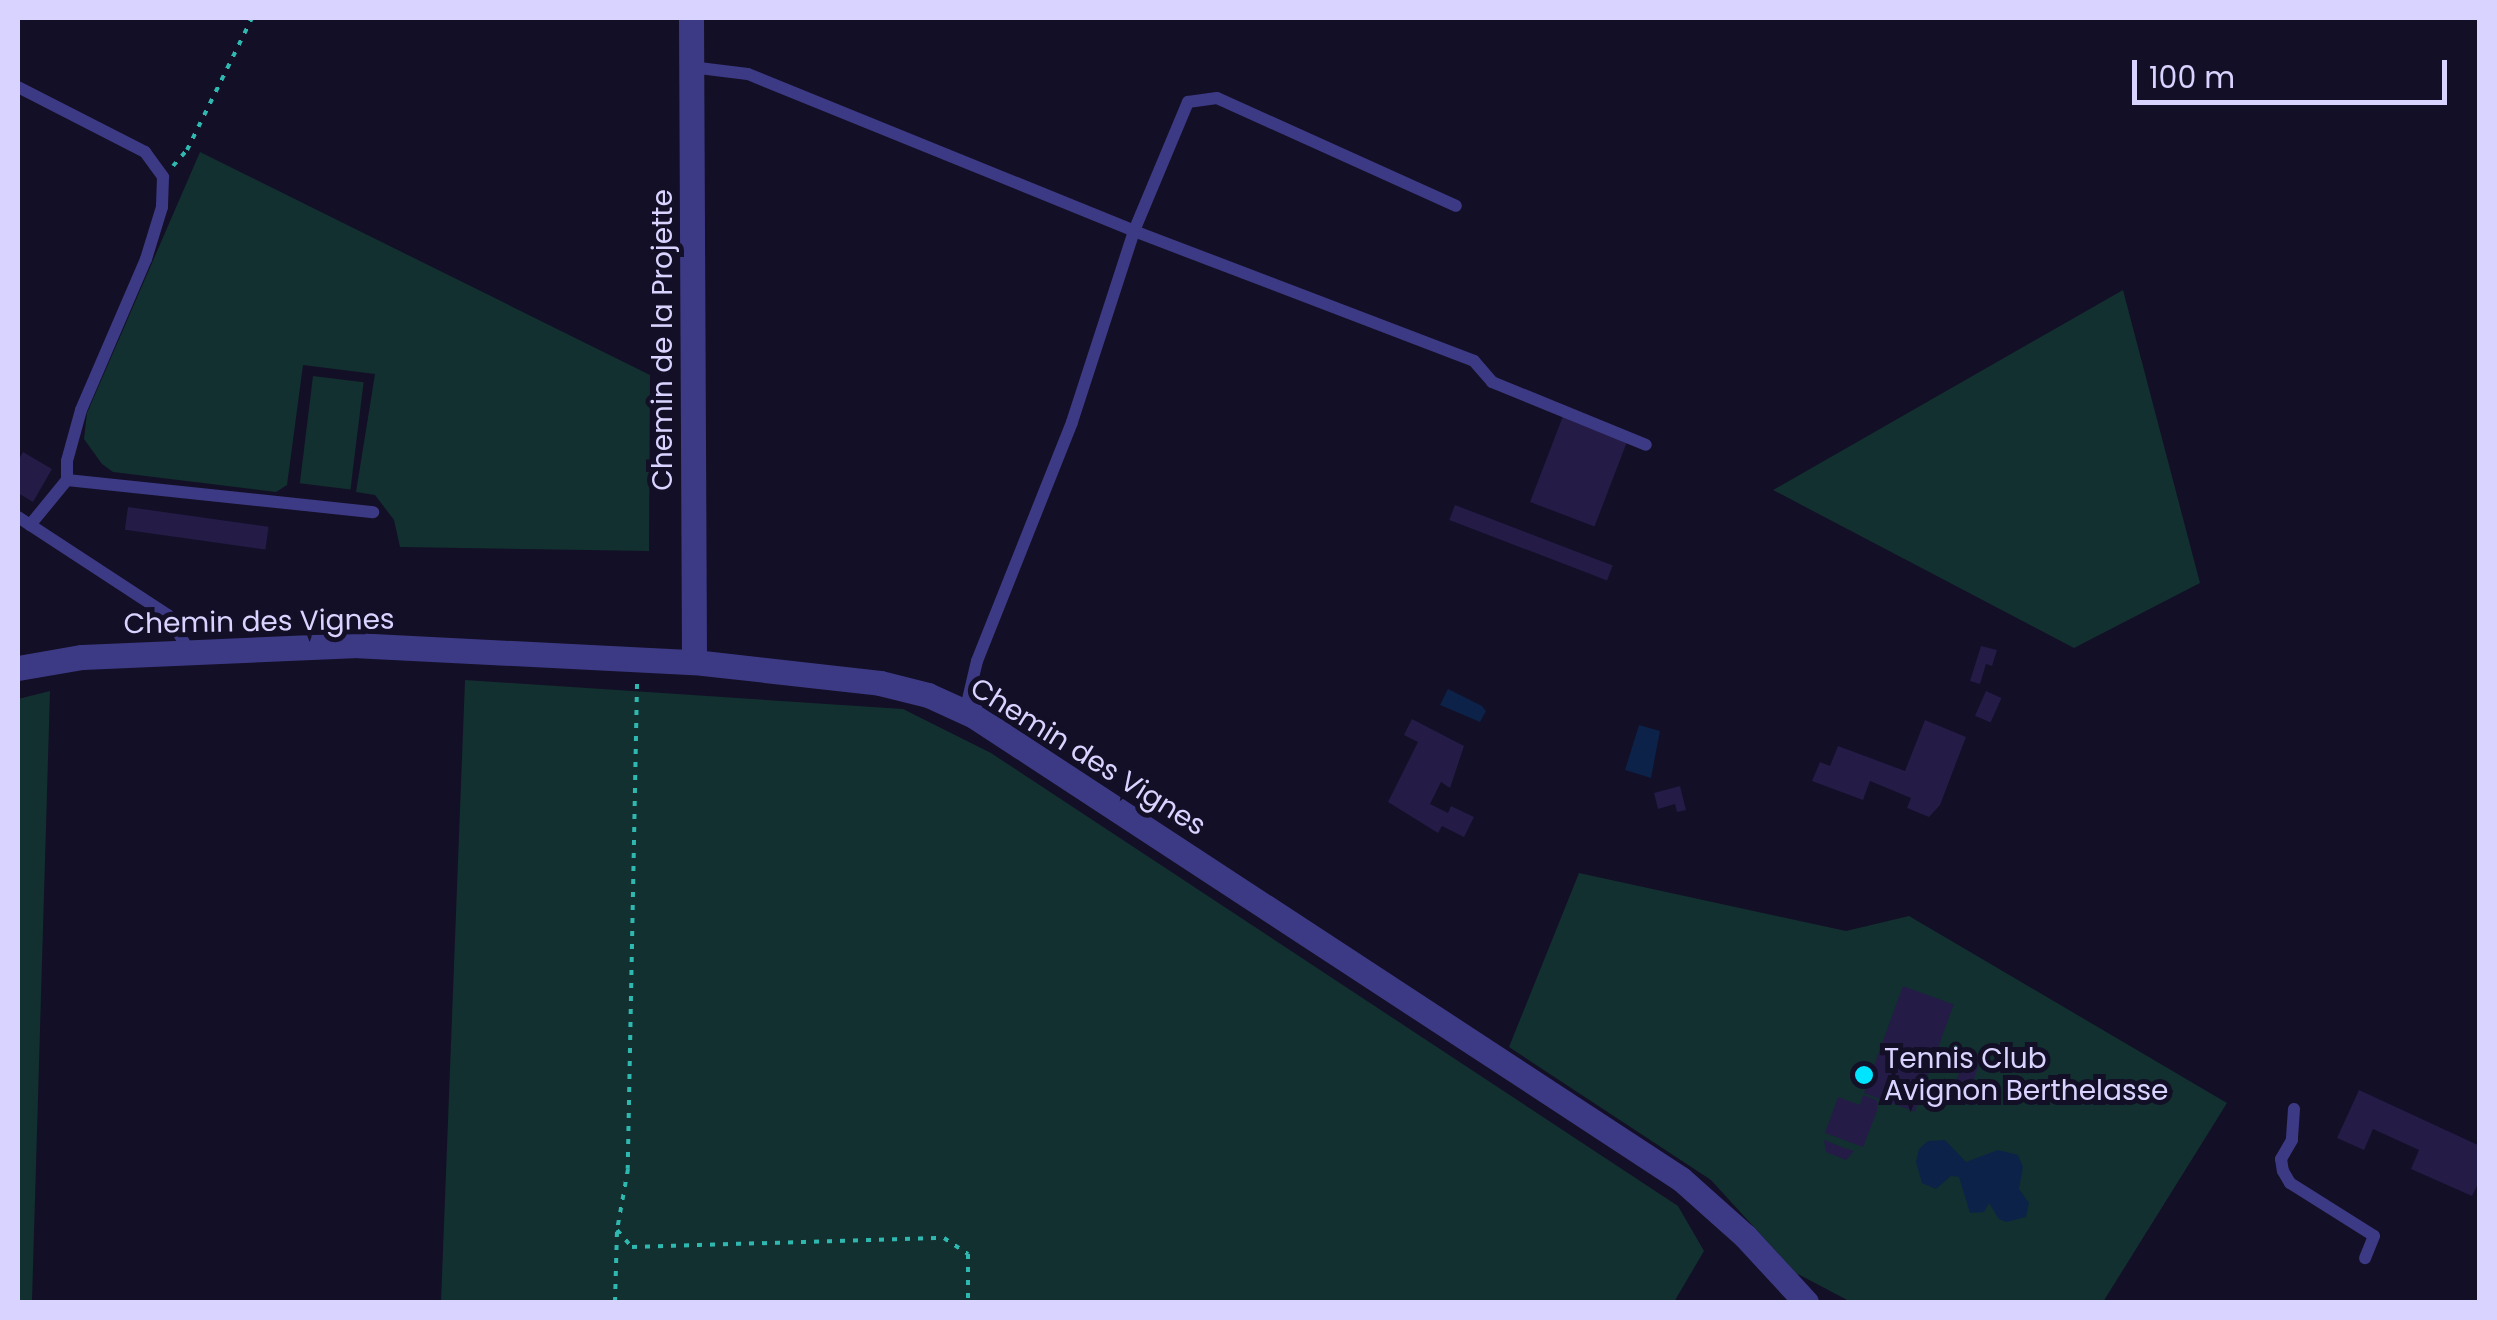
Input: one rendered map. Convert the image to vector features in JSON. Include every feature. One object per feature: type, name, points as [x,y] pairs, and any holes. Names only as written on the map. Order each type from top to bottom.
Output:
[{"type":"street","name":"Chemin de la Projette","points":[[691,18],[694,662]]},
{"type":"street","name":"Chemin des Vignes","points":[[18,668],[82,657],[353,645],[694,662],[880,683],[928,694],[966,712],[1680,1179],[1744,1236],[1806,1302]]},
{"type":"lane","points":[[691,68],[748,74],[1134,231],[1474,361],[1492,382],[1646,445]]},
{"type":"lane","points":[[18,88],[145,152],[163,176],[162,207],[146,259],[82,410],[67,461],[67,480],[30,525]]},
{"type":"lane","points":[[966,712],[976,661],[1072,422],[1134,231],[1182,108],[1193,98],[1206,96],[1456,206]]},
{"type":"lane","points":[[67,480],[373,512]]},
{"type":"lane","points":[[18,516],[168,615],[189,651]]},
{"type":"lane","points":[[2294,1108],[2292,1140],[2281,1159],[2283,1171],[2290,1182],[2374,1236],[2365,1258]]},
{"type":"path","points":[[163,176],[187,150],[252,18]]},
{"type":"path","points":[[615,1302],[617,1230],[628,1169],[637,659]]},
{"type":"path","points":[[617,1230],[632,1248],[944,1238],[968,1254],[968,1302]]},
{"type":"green space","points":[[200,152],[650,375],[649,551],[400,547],[394,520],[375,495],[356,492],[375,374],[303,365],[287,485],[276,492],[113,472],[102,464],[84,439],[87,413]]},
{"type":"green space","points":[[2123,290],[2200,583],[2074,648],[1773,490]]},
{"type":"green space","points":[[313,376],[364,382],[350,489],[300,483]]},
{"type":"green space","points":[[465,680],[903,709],[991,753],[1678,1206],[1704,1251],[1674,1302],[441,1302]]},
{"type":"green space","points":[[50,691],[32,1301],[18,1301],[18,699]]},
{"type":"green space","name":"Tennis Club Avignon Berthelasse","points":[[1579,873],[1846,931],[1909,916],[2227,1103],[2103,1302],[1851,1302],[1796,1273],[1711,1180],[1509,1047]]},
{"type":"water","points":[[1448,689],[1482,706],[1486,711],[1480,722],[1440,705]]},
{"type":"water","points":[[1639,725],[1660,731],[1651,778],[1625,770]]},
{"type":"water","points":[[1945,1140],[1966,1162],[1998,1150],[2018,1155],[2023,1167],[2019,1189],[2029,1203],[2026,1217],[2006,1222],[1999,1219],[1989,1203],[1984,1212],[1970,1213],[1959,1177],[1951,1176],[1936,1189],[1922,1183],[1916,1162],[1919,1149],[1928,1141]]},
{"type":"building","points":[[1563,416],[1627,441],[1594,527],[1530,502]]},
{"type":"building","points":[[23,452],[52,469],[33,502],[18,493],[18,461]]},
{"type":"building","points":[[1455,505],[1613,566],[1607,581],[1449,520]]},
{"type":"building","points":[[128,507],[269,527],[265,550],[125,530]]},
{"type":"building","points":[[1981,646],[1997,650],[1992,666],[1986,664],[1980,684],[1970,681]]},
{"type":"building","points":[[1986,691],[2002,698],[1991,723],[1975,716]]},
{"type":"building","points":[[1412,719],[1464,746],[1450,788],[1441,782],[1430,804],[1448,813],[1451,806],[1474,817],[1464,837],[1442,826],[1438,833],[1388,802],[1418,742],[1404,735]]},
{"type":"building","points":[[1925,720],[1966,737],[1940,805],[1929,817],[1907,808],[1911,798],[1870,781],[1863,800],[1812,781],[1820,762],[1830,766],[1838,746],[1905,771]]},
{"type":"building","points":[[1680,786],[1686,810],[1677,812],[1675,804],[1658,809],[1654,793]]},
{"type":"building","points":[[1903,986],[1954,1004],[1915,1112],[1864,1093]]},
{"type":"building","points":[[1964,1058],[1979,1063],[1969,1093],[1954,1088]]},
{"type":"building","points":[[2359,1090],[2480,1146],[2480,1180],[2472,1196],[2411,1169],[2419,1150],[2373,1129],[2364,1150],[2337,1138]]},
{"type":"building","points":[[1863,1095],[1877,1100],[1877,1111],[1863,1147],[1825,1133],[1838,1097],[1860,1105]]},
{"type":"building","points":[[1824,1140],[1854,1151],[1846,1160],[1826,1152]]},
{"type":"place","name":"Tennis Club Avignon Berthelasse","points":[[1864,1075]]}]
